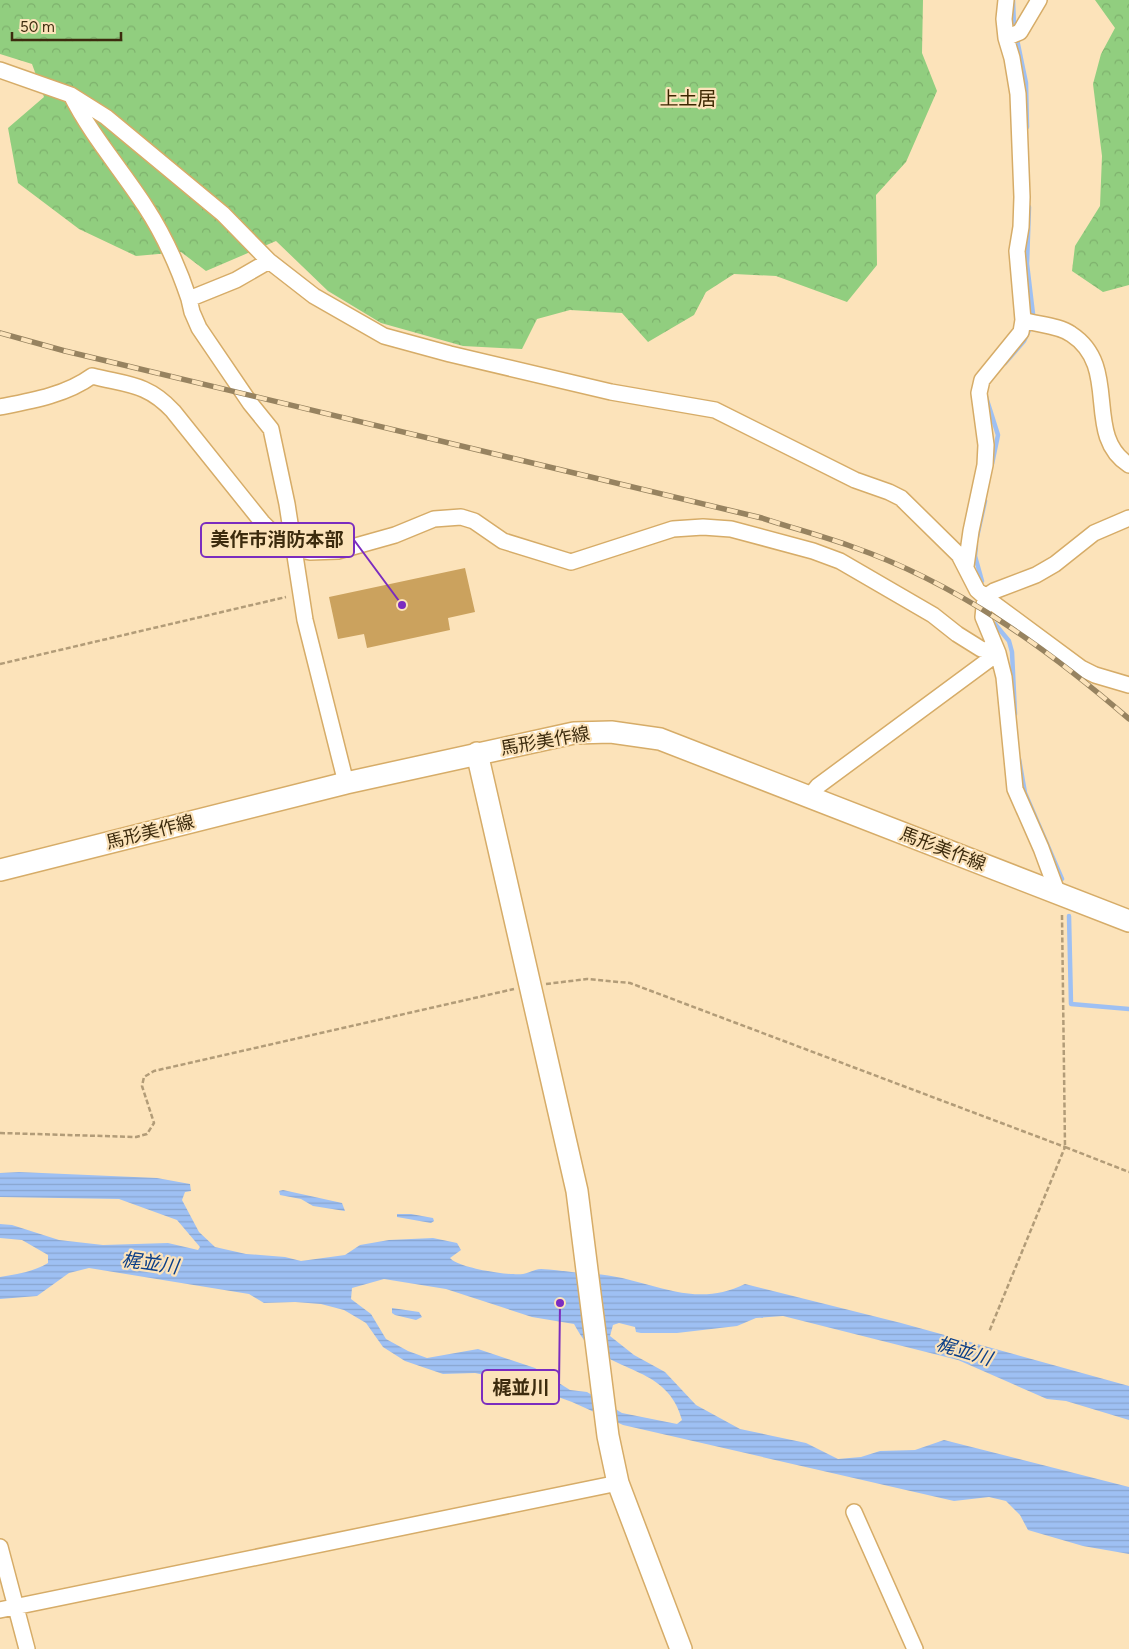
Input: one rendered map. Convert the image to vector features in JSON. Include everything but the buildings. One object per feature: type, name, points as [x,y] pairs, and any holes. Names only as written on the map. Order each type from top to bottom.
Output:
[{"type":"main road","name":"馬形美作線","points":[[0,870],[346,783],[574,733],[611,732],[660,739],[1129,921]]},
{"type":"main road","points":[[477,754],[577,1191],[608,1436],[618,1483],[681,1649]]},
{"type":"street","points":[[966,566],[971,531],[985,465],[986,445],[979,393],[982,380],[1021,332],[1023,320],[1017,250],[1022,217],[1018,94],[1012,58],[1006,38],[1004,19],[1006,0]]},
{"type":"street","points":[[1006,38],[1020,32],[1039,0]]},
{"type":"street","points":[[0,70],[71,95],[106,118],[223,214],[269,262],[314,296],[384,336],[450,354],[611,392],[715,410],[855,480],[902,498],[959,555],[977,590],[985,598],[1081,668],[1095,675],[1129,685]]},
{"type":"street","points":[[71,95],[82,117],[150,215],[178,265],[192,312],[200,328],[250,403],[271,429],[278,453],[295,549],[300,594],[346,783]]},
{"type":"street","points":[[189,299],[236,280],[269,262]]},
{"type":"street","points":[[1023,320],[1070,333],[1089,351],[1097,366],[1100,377],[1100,402],[1107,436],[1115,452],[1129,465]]},
{"type":"street","points":[[0,408],[50,396],[84,382],[92,376],[147,389],[159,396],[173,411],[262,522],[275,535],[295,549],[310,552],[338,551],[395,535],[434,519],[461,518],[474,522],[503,541],[571,562],[673,529],[703,527],[731,529],[813,551],[840,562],[933,615],[981,648],[998,653]]},
{"type":"street","points":[[1058,894],[1041,848],[1015,789],[1004,677],[998,653],[983,617],[985,598],[994,591],[1036,575],[1055,564],[1094,534],[1129,518]]},
{"type":"street","points":[[809,797],[818,786],[998,653]]},
{"type":"street","points":[[0,1610],[618,1483]]},
{"type":"street","points":[[854,1512],[915,1649]]},
{"type":"street","points":[[0,1547],[27,1649]]},
{"type":"path","points":[[0,664],[300,594]]},
{"type":"path","points":[[989,1332],[1065,1147],[1062,913],[1058,894]]},
{"type":"path","points":[[0,1132],[136,1137],[147,1134],[154,1123],[142,1086],[144,1077],[154,1071],[531,986],[588,979],[630,983],[1129,1172]]},
{"type":"green space","points":[[0,0],[923,0],[922,53],[937,91],[906,162],[876,195],[877,265],[847,302],[776,276],[734,274],[706,292],[694,315],[648,342],[622,313],[570,310],[537,319],[522,349],[463,346],[381,323],[328,291],[276,241],[206,271],[181,252],[136,256],[79,229],[18,183],[8,128],[44,97],[32,64],[0,54]]},
{"type":"green space","points":[[1095,0],[1129,0],[1129,285],[1103,292],[1072,271],[1075,246],[1100,206],[1102,156],[1093,84],[1101,54],[1115,28]]},
{"type":"water","points":[[19,1172],[157,1178],[190,1184],[191,1191],[185,1192],[182,1200],[199,1232],[215,1247],[246,1254],[285,1257],[301,1261],[345,1255],[360,1245],[389,1240],[433,1238],[457,1243],[461,1250],[450,1258],[455,1262],[473,1268],[496,1272],[523,1274],[541,1269],[614,1276],[669,1290],[706,1294],[725,1291],[745,1284],[901,1323],[1129,1386],[1129,1420],[1066,1401],[1047,1399],[958,1360],[783,1316],[756,1318],[737,1326],[677,1333],[641,1333],[636,1332],[635,1327],[619,1323],[613,1325],[610,1336],[634,1355],[665,1372],[696,1405],[740,1429],[806,1443],[838,1459],[861,1457],[880,1451],[915,1450],[944,1440],[1129,1487],[1129,1554],[1083,1546],[1028,1530],[1020,1515],[1006,1501],[989,1497],[954,1501],[623,1425],[572,1402],[514,1381],[475,1373],[443,1374],[405,1361],[383,1347],[366,1323],[344,1310],[321,1304],[295,1302],[264,1303],[249,1294],[89,1268],[69,1273],[37,1296],[0,1299],[0,1277],[37,1269],[48,1263],[48,1255],[22,1240],[0,1238],[0,1224],[12,1225],[59,1240],[103,1245],[168,1243],[198,1250],[200,1247],[177,1220],[119,1199],[0,1197],[0,1173]],"holes":[[[384,1279],[446,1289],[532,1317],[574,1324],[584,1340],[597,1351],[653,1380],[665,1390],[675,1403],[682,1420],[677,1424],[622,1413],[587,1392],[570,1390],[535,1368],[478,1349],[427,1358],[408,1351],[386,1339],[371,1314],[351,1299],[352,1288]]]},
{"type":"water","points":[[283,1190],[342,1203],[345,1211],[313,1206],[301,1199],[280,1195],[279,1191]]},
{"type":"water","points":[[397,1214],[411,1214],[433,1218],[434,1221],[431,1223],[397,1217]]},
{"type":"water","points":[[392,1308],[419,1312],[422,1317],[416,1320],[395,1315],[392,1313]]},
{"type":"waterway","points":[[1013,0],[1014,25],[1026,83],[1027,127]]},
{"type":"waterway","points":[[1029,207],[1027,264],[1033,314]]},
{"type":"waterway","points":[[1005,363],[1024,341],[1029,330]]},
{"type":"waterway","points":[[986,397],[998,435],[992,464]]},
{"type":"waterway","points":[[977,537],[985,501]]},
{"type":"waterway","points":[[976,545],[975,556],[982,581]]},
{"type":"waterway","points":[[995,624],[1009,641],[1012,652],[1015,714]]},
{"type":"waterway","points":[[1019,759],[1025,793],[1062,879]]},
{"type":"waterway","points":[[1069,916],[1071,1004],[1129,1009]]},
{"type":"railway","points":[[0,333],[65,351],[762,518],[842,543],[928,579],[999,620],[1066,667],[1129,719]]},
{"type":"place","name":"美作市消防本部","points":[[402,605]]},
{"type":"place","name":"梶並川","points":[[560,1303]]},
{"type":"district","name":"上土居","points":[[688,98]]}]
